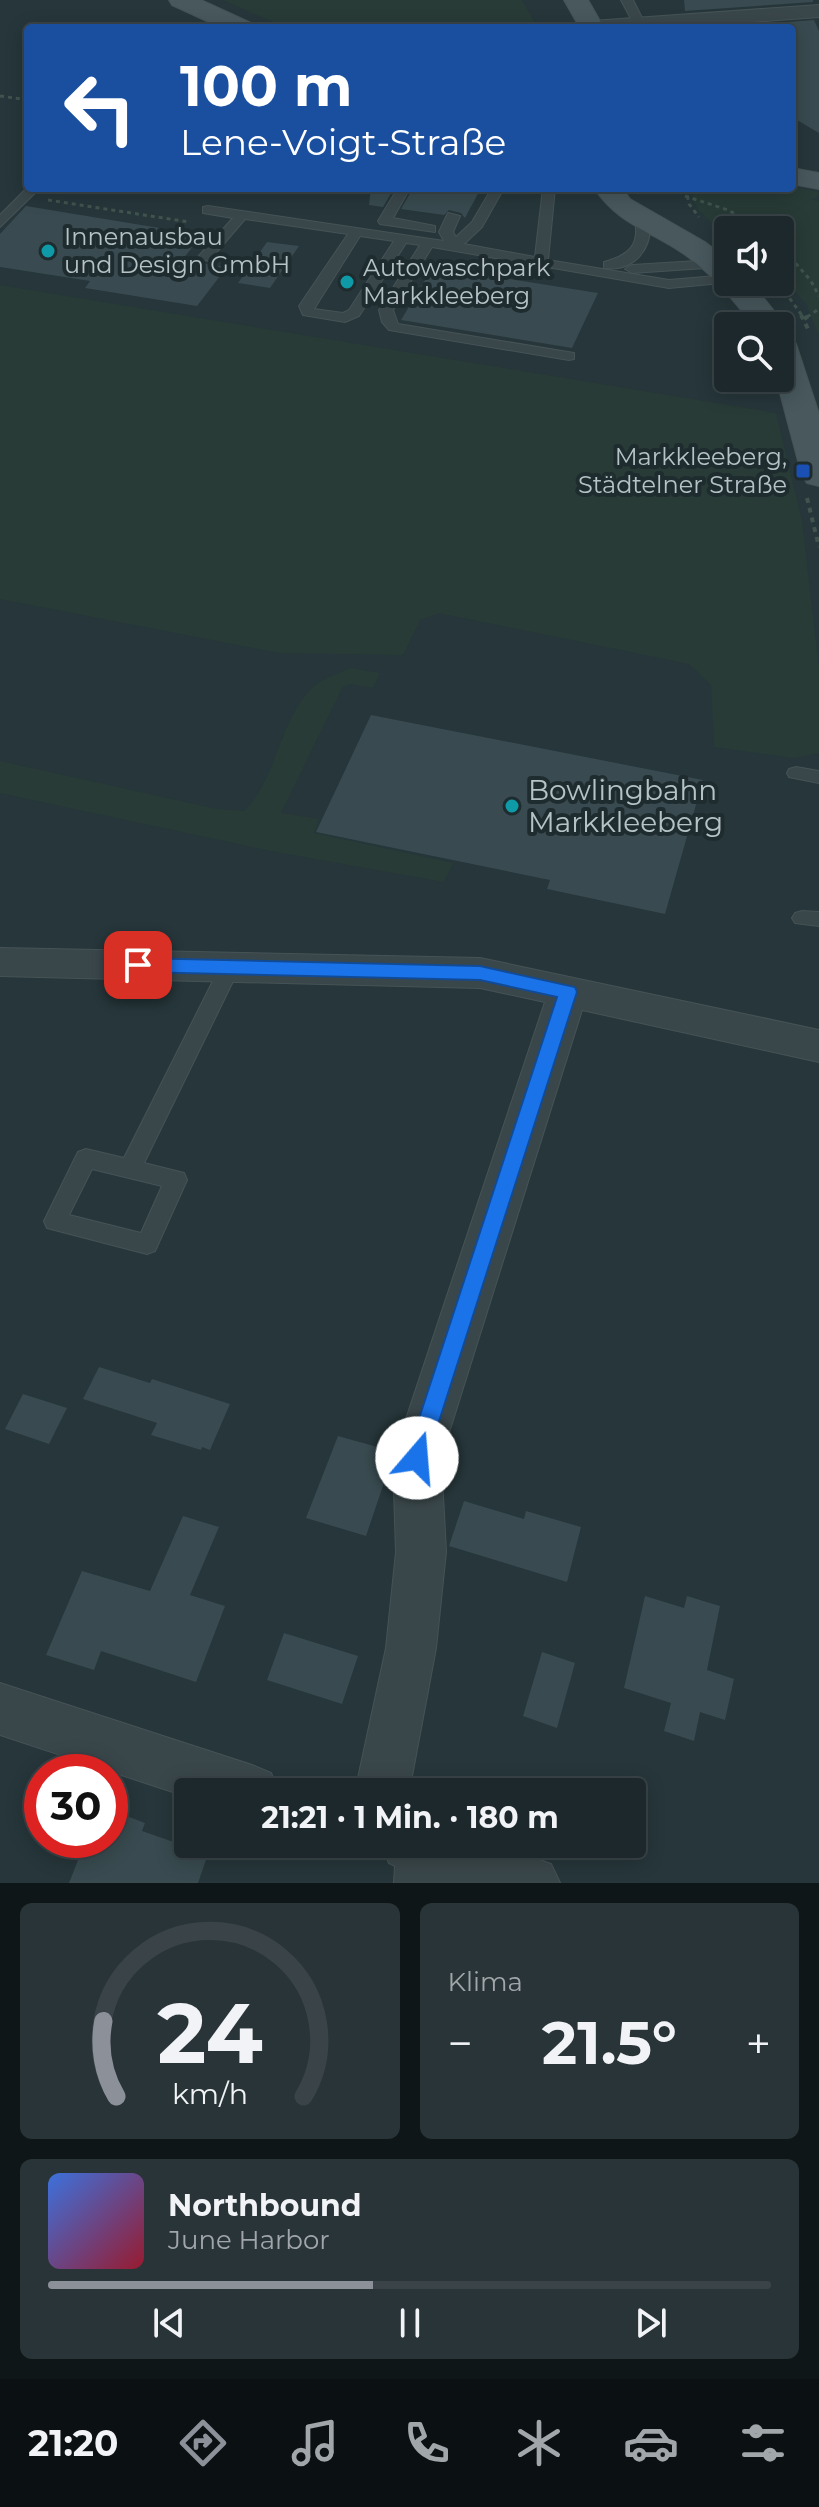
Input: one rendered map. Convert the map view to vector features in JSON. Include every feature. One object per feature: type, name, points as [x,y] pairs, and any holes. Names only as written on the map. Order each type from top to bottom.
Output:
[{"type":"street","points":[[181,0],[233,24]]},
{"type":"street","points":[[576,0],[590,24]]},
{"type":"street","points":[[639,24],[819,11]]},
{"type":"street","points":[[796,177],[819,181]]},
{"type":"street","points":[[611,192],[620,205],[674,235],[714,265]]},
{"type":"street","points":[[644,192],[650,207],[674,235]]},
{"type":"street","points":[[745,296],[758,312]]},
{"type":"street","points":[[794,384],[819,476]]},
{"type":"street","points":[[0,962],[480,973],[819,1046]]},
{"type":"street","points":[[385,1778],[411,1648],[421,1552],[417,1458],[568,992]]},
{"type":"street","points":[[0,1709],[209,1778]]},
{"type":"street","points":[[418,1859],[532,1883]]},
{"type":"lane","points":[[627,0],[639,24]]},
{"type":"lane","points":[[0,223],[30,192]]},
{"type":"lane","points":[[402,192],[385,221],[446,232]]},
{"type":"lane","points":[[454,246],[477,224],[496,192]]},
{"type":"lane","points":[[540,263],[545,243],[549,192]]},
{"type":"lane","points":[[208,210],[454,246],[669,284],[714,277]]},
{"type":"lane","points":[[204,258],[243,214]]},
{"type":"lane","points":[[446,232],[453,216]]},
{"type":"lane","points":[[586,271],[617,263],[641,249],[645,240],[642,219]]},
{"type":"lane","points":[[357,231],[306,306],[308,312],[345,318],[354,313],[403,238]]},
{"type":"lane","points":[[446,232],[454,246]]},
{"type":"lane","points":[[428,242],[386,310],[394,327],[569,356]]},
{"type":"lane","points":[[796,773],[819,777]]},
{"type":"lane","points":[[130,1169],[230,967]]},
{"type":"lane","points":[[86,1158],[130,1169],[176,1180],[147,1244],[55,1221],[86,1158]]},
{"type":"path","points":[[0,96],[24,99]]},
{"type":"path","points":[[686,192],[691,208],[704,222]]},
{"type":"path","points":[[685,196],[739,216]]},
{"type":"path","points":[[794,261],[819,296]]},
{"type":"path","points":[[804,319],[818,312]]},
{"type":"green space","points":[[223,0],[522,0],[536,24],[278,24]]},
{"type":"green space","points":[[796,188],[819,192],[816,198],[810,199],[819,201],[819,336],[806,303],[794,291],[794,216],[714,216],[714,223],[695,203],[692,192],[796,192]]},
{"type":"green space","points":[[0,285],[776,413],[802,521],[819,669],[819,753],[794,758],[714,747],[711,685],[689,664],[439,613],[420,620],[403,655],[279,653],[0,599]]},
{"type":"green space","points":[[350,668],[380,673],[373,688],[350,684],[342,688],[281,813],[319,819],[314,833],[453,863],[444,882],[271,851],[0,793],[0,761],[217,809],[244,811],[263,784],[300,703],[319,682]]},
{"type":"building","points":[[684,0],[813,0],[813,2],[685,11]]},
{"type":"building","points":[[814,20],[819,31],[819,133],[796,119],[796,24],[762,24]]},
{"type":"building","points":[[371,192],[392,192],[383,207],[369,205]]},
{"type":"building","points":[[411,192],[479,192],[465,218],[461,213],[449,210],[444,215],[401,209]]},
{"type":"building","points":[[26,206],[202,235],[182,260],[227,267],[197,306],[85,288],[90,281],[0,267],[0,234]]},
{"type":"building","points":[[267,242],[299,246],[270,288],[238,283]]},
{"type":"building","points":[[433,267],[598,293],[572,348],[401,320]]},
{"type":"building","name":"Bowlingbahn Markkleeberg","points":[[371,715],[703,780],[665,914],[547,889],[550,880],[316,832]]},
{"type":"building","points":[[99,1367],[150,1383],[152,1379],[230,1404],[210,1450],[151,1435],[157,1423],[83,1399]]},
{"type":"building","points":[[23,1394],[67,1408],[49,1444],[5,1429]]},
{"type":"building","points":[[338,1436],[388,1450],[380,1472],[387,1474],[366,1536],[306,1518]]},
{"type":"building","points":[[464,1501],[524,1519],[526,1511],[581,1527],[567,1582],[449,1546]]},
{"type":"building","points":[[183,1516],[219,1527],[190,1595],[225,1606],[196,1682],[101,1651],[94,1670],[46,1655],[82,1571],[150,1591]]},
{"type":"building","points":[[645,1596],[684,1608],[687,1596],[720,1606],[707,1670],[734,1679],[725,1720],[700,1712],[694,1741],[664,1731],[671,1703],[624,1688]]},
{"type":"building","points":[[284,1633],[358,1656],[342,1704],[267,1680]]},
{"type":"building","points":[[542,1652],[575,1663],[557,1728],[523,1716]]},
{"type":"building","points":[[128,1817],[145,1823],[142,1831],[174,1842],[174,1858],[207,1858],[198,1883],[69,1883],[79,1858],[128,1858]]},
{"type":"place","name":"Innenausbau und Design GmbH","points":[[48,251]]},
{"type":"place","name":"Autowaschpark Markkleeberg","points":[[347,282]]},
{"type":"place","name":"Markkleeberg, Städtelner Straße","points":[[803,471]]},
{"type":"place","name":"Bowlingbahn Markkleeberg","points":[[512,806]]},
{"type":"route","points":[[138,965],[480,973],[568,992],[417,1458]]}]
